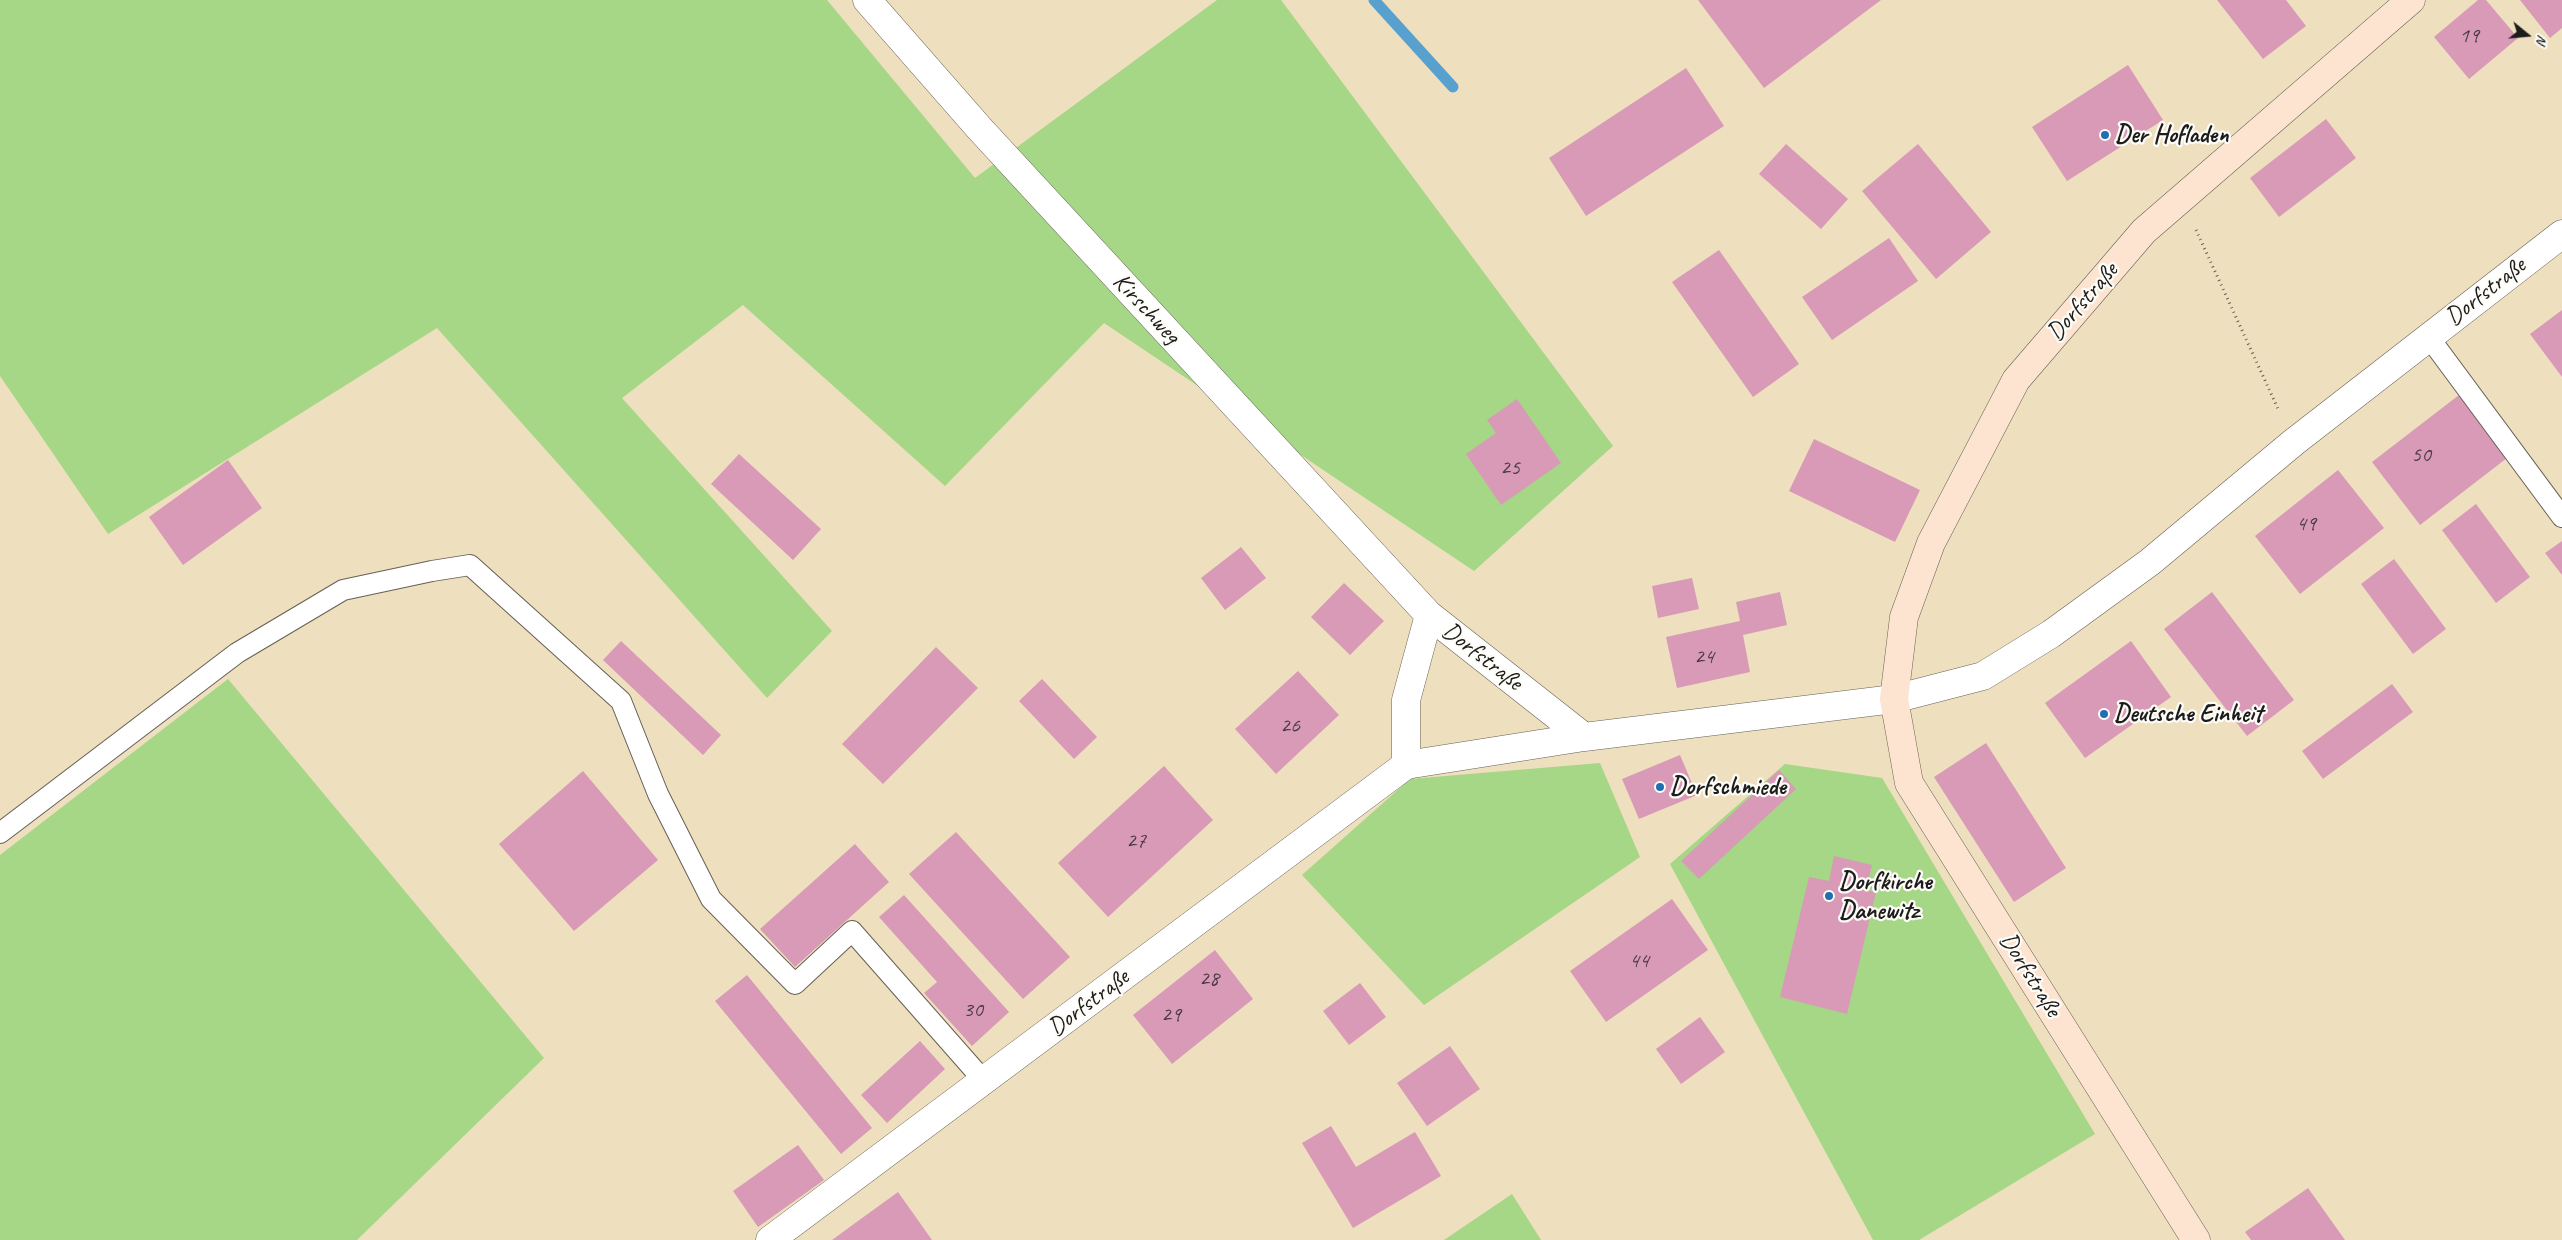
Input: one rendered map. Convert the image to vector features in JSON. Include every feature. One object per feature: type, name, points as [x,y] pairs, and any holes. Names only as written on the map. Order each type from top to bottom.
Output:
[{"type":"street","name":"Kirschweg","points":[[867,0],[980,129],[1429,615]]},
{"type":"street","name":"Dorfstraße","points":[[2196,1240],[1909,783],[1894,699],[1904,617],[1931,543],[2016,380],[2144,230],[2411,0]]},
{"type":"street","name":"Dorfstraße","points":[[770,1240],[1406,765],[1584,737],[1894,699],[1983,676],[2051,634],[2150,562],[2294,442],[2428,336],[2562,234]]},
{"type":"street","name":"Dorfstraße","points":[[1406,765],[1406,700],[1429,615],[1584,737]]},
{"type":"lane","points":[[2428,336],[2562,517]]},
{"type":"lane","points":[[0,833],[237,653],[343,590],[470,565],[621,700],[658,794],[711,899],[795,984],[852,931],[984,1081]]},
{"type":"path","points":[[2181,198],[2294,442]]},
{"type":"green space","points":[[0,0],[827,0],[975,178],[1217,0],[1281,0],[1613,446],[1474,571],[1104,323],[945,486],[743,305],[622,398],[832,631],[767,698],[437,328],[108,534],[0,376]]},
{"type":"green space","points":[[228,679],[544,1058],[357,1240],[0,1240],[0,855]]},
{"type":"green space","points":[[1600,763],[1640,857],[1424,1005],[1302,875],[1410,779]]},
{"type":"green space","points":[[1785,764],[1882,778],[2095,1134],[1919,1240],[1873,1240],[1670,864]]},
{"type":"green space","points":[[1512,1194],[1541,1240],[1444,1240]]},
{"type":"building","points":[[1698,0],[1881,0],[1764,88]]},
{"type":"building","points":[[2217,0],[2286,0],[2306,26],[2263,59]]},
{"type":"building","points":[[2478,0],[2486,0],[2518,38],[2469,79],[2434,37]]},
{"type":"building","points":[[2520,0],[2562,0],[2562,28],[2550,38]]},
{"type":"building","points":[[2128,65],[2163,120],[2067,181],[2032,127]]},
{"type":"building","points":[[1686,68],[1724,126],[1586,216],[1549,158]]},
{"type":"building","points":[[2326,119],[2356,158],[2279,217],[2250,178]]},
{"type":"building","points":[[1786,144],[1848,199],[1821,229],[1759,174]]},
{"type":"building","points":[[1918,144],[1991,232],[1936,279],[1862,191]]},
{"type":"building","points":[[1889,238],[1918,281],[1832,340],[1802,297]]},
{"type":"building","points":[[1719,250],[1799,364],[1753,397],[1672,282]]},
{"type":"building","points":[[2562,310],[2562,377],[2530,334]]},
{"type":"building","points":[[2459,395],[2507,458],[2420,525],[2372,462]]},
{"type":"building","points":[[1517,399],[1561,463],[1501,505],[1466,454],[1496,433],[1487,420]]},
{"type":"building","points":[[1814,439],[1920,490],[1895,542],[1789,491]]},
{"type":"building","points":[[739,454],[821,529],[793,560],[711,484]]},
{"type":"building","points":[[228,460],[262,508],[183,565],[149,517]]},
{"type":"building","points":[[2338,470],[2384,528],[2300,594],[2255,536]]},
{"type":"building","points":[[2476,504],[2530,577],[2496,603],[2442,530]]},
{"type":"building","points":[[2562,541],[2562,575],[2545,553]]},
{"type":"building","points":[[1241,547],[1266,578],[1225,610],[1201,578]]},
{"type":"building","points":[[2394,559],[2446,629],[2413,654],[2361,584]]},
{"type":"building","points":[[1692,578],[1699,609],[1658,618],[1652,586]]},
{"type":"building","points":[[1344,583],[1384,621],[1350,655],[1311,617]]},
{"type":"building","points":[[1780,592],[1787,625],[1743,635],[1750,672],[1677,688],[1666,637],[1740,621],[1736,602]]},
{"type":"building","points":[[2212,592],[2294,700],[2247,736],[2164,629]]},
{"type":"building","points":[[621,641],[721,735],[703,755],[603,660]]},
{"type":"building","points":[[2131,641],[2171,697],[2085,758],[2045,703]]},
{"type":"building","points":[[936,647],[978,688],[883,784],[842,744]]},
{"type":"building","points":[[1298,671],[1339,715],[1276,774],[1235,729]]},
{"type":"building","points":[[1042,679],[1097,737],[1074,759],[1019,701]]},
{"type":"building","points":[[2392,684],[2413,712],[2323,779],[2302,751]]},
{"type":"building","points":[[1986,743],[2066,868],[2014,902],[1934,777]]},
{"type":"building","name":"Dorfschmiede","points":[[1680,755],[1697,795],[1639,819],[1622,779]]},
{"type":"building","points":[[1164,766],[1213,820],[1108,917],[1058,863]]},
{"type":"building","points":[[1779,770],[1796,789],[1699,879],[1681,861]]},
{"type":"building","points":[[583,771],[658,860],[574,931],[499,844]]},
{"type":"building","points":[[956,832],[1070,957],[1023,999],[909,874]]},
{"type":"building","points":[[855,844],[889,882],[795,967],[760,929]]},
{"type":"building","points":[[1834,856],[1872,865],[1866,890],[1876,892],[1847,1014],[1780,997],[1809,877],[1829,881]]},
{"type":"building","points":[[904,895],[1009,1012],[972,1046],[924,993],[937,982],[879,917]]},
{"type":"building","points":[[1672,899],[1708,950],[1606,1022],[1570,971]]},
{"type":"building","points":[[1215,950],[1253,999],[1172,1064],[1133,1015]]},
{"type":"building","points":[[747,975],[872,1128],[841,1154],[715,1001]]},
{"type":"building","points":[[1360,983],[1386,1017],[1349,1045],[1323,1011]]},
{"type":"building","points":[[1700,1017],[1725,1052],[1681,1084],[1656,1049]]},
{"type":"building","points":[[920,1041],[945,1069],[887,1123],[861,1095]]},
{"type":"building","points":[[1450,1046],[1480,1089],[1427,1126],[1397,1083]]},
{"type":"building","points":[[1331,1126],[1356,1167],[1415,1132],[1441,1176],[1353,1228],[1302,1143]]},
{"type":"building","points":[[798,1145],[824,1180],[758,1227],[733,1191]]},
{"type":"building","points":[[2308,1188],[2345,1240],[2251,1240],[2245,1232]]},
{"type":"building","points":[[898,1192],[932,1240],[832,1240],[847,1229]]},
{"type":"waterway","points":[[1374,0],[1453,87]]},
{"type":"place","name":"Der Hofladen","points":[[2105,135]]},
{"type":"place","name":"Deutsche Einheit","points":[[2104,714]]},
{"type":"place","name":"Dorfschmiede","points":[[1660,787]]},
{"type":"place","name":"Dorfkirche Danewitz","points":[[1829,896]]}]
